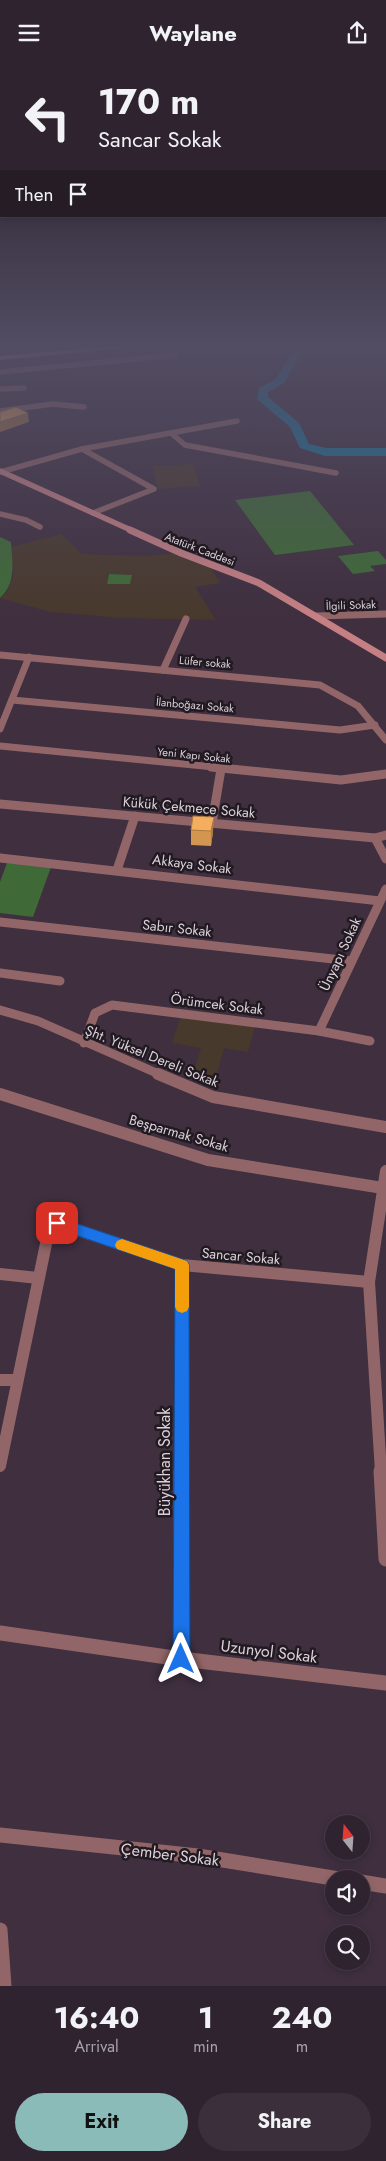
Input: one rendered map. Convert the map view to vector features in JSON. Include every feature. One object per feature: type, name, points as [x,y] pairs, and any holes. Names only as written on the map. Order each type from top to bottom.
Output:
[{"type":"main road","name":"Atatürk Caddesi","points":[[1,471],[181,553],[259,583],[386,658]]},
{"type":"street","points":[[1,471],[82,449],[151,437]]},
{"type":"street","points":[[176,437],[186,445],[336,473]]},
{"type":"street","points":[[82,449],[154,489],[93,513]]},
{"type":"street","points":[[0,514],[26,520],[40,527]]},
{"type":"street","name":"İlgili Sokak","points":[[316,616],[386,614]]},
{"type":"street","points":[[163,669],[186,619]]},
{"type":"street","name":"Lüfer sokak","points":[[0,655],[320,685],[342,694],[359,704],[386,740]]},
{"type":"street","points":[[0,729],[29,657]]},
{"type":"street","name":"İlanboğazı Sokak","points":[[12,699],[340,730],[375,725]]},
{"type":"street","name":"Yeni Kapı Sokak","points":[[0,746],[341,780],[386,773]]},
{"type":"street","points":[[212,823],[221,769]]},
{"type":"street","name":"Kükük Çekmece Sokak","points":[[0,804],[375,838]]},
{"type":"street","points":[[117,870],[134,816]]},
{"type":"street","points":[[386,835],[375,838],[386,859]]},
{"type":"street","name":"Akkaya Sokak","points":[[0,858],[380,901]]},
{"type":"street","name":"Ünyapı Sokak","points":[[319,1031],[386,889]]},
{"type":"street","name":"Sabır Sokak","points":[[0,922],[351,961]]},
{"type":"street","points":[[0,973],[60,981]]},
{"type":"street","name":"Örümcek Sokak","points":[[84,1043],[95,1011],[101,1007],[112,1005],[319,1031],[370,1041]]},
{"type":"street","name":"Şht. Yüksel Dereli Sokak","points":[[0,1010],[38,1021],[84,1043],[212,1097],[386,1127]]},
{"type":"street","name":"Beşparmak Sokak","points":[[0,1095],[208,1160],[383,1188]]},
{"type":"street","points":[[386,1171],[369,1283],[381,1384],[386,1559]]},
{"type":"street","name":"Sancar Sokak","points":[[38,1277],[47,1239],[57,1223],[182,1265],[369,1283]]},
{"type":"street","name":"Büyükhan Sokak","points":[[181,1659],[182,1265]]},
{"type":"street","points":[[0,1274],[38,1277],[0,1466]]},
{"type":"street","points":[[0,1380],[16,1380]]},
{"type":"street","name":"Uzunyol Sokak","points":[[0,1633],[181,1659],[386,1683]]},
{"type":"street","name":"Çember Sokak","points":[[0,1835],[198,1855],[325,1877]]},
{"type":"street","points":[[370,1883],[386,1886]]},
{"type":"street","points":[[0,1930],[4,1986]]},
{"type":"shaded area","points":[[193,464],[200,486],[158,489],[152,466]]},
{"type":"shaded area","points":[[61,534],[82,554],[141,556],[181,553],[208,563],[220,583],[195,587],[216,620],[120,618],[50,612],[0,598],[7,592],[13,577],[11,547]]},
{"type":"shaded area","points":[[181,1015],[255,1027],[248,1052],[224,1048],[215,1081],[192,1077],[201,1048],[172,1043]]},
{"type":"green space","points":[[310,491],[354,545],[275,555],[235,500]]},
{"type":"green space","points":[[0,537],[11,542],[12,572],[9,586],[0,598]]},
{"type":"green space","points":[[378,551],[386,560],[386,564],[370,566],[375,571],[353,574],[338,556]]},
{"type":"green space","points":[[109,574],[132,575],[130,584],[107,584]]},
{"type":"green space","points":[[7,863],[51,867],[33,917],[0,913],[0,882]]},
{"type":"building","points":[[193,816],[214,817],[211,831],[191,830]]},
{"type":"waterway","points":[[300,437],[304,446],[325,452],[386,452]]},
{"type":"slow traffic","points":[[122,1245],[182,1265],[182,1307]]},
{"type":"route","points":[[57,1223],[182,1265],[181,1659]]}]
